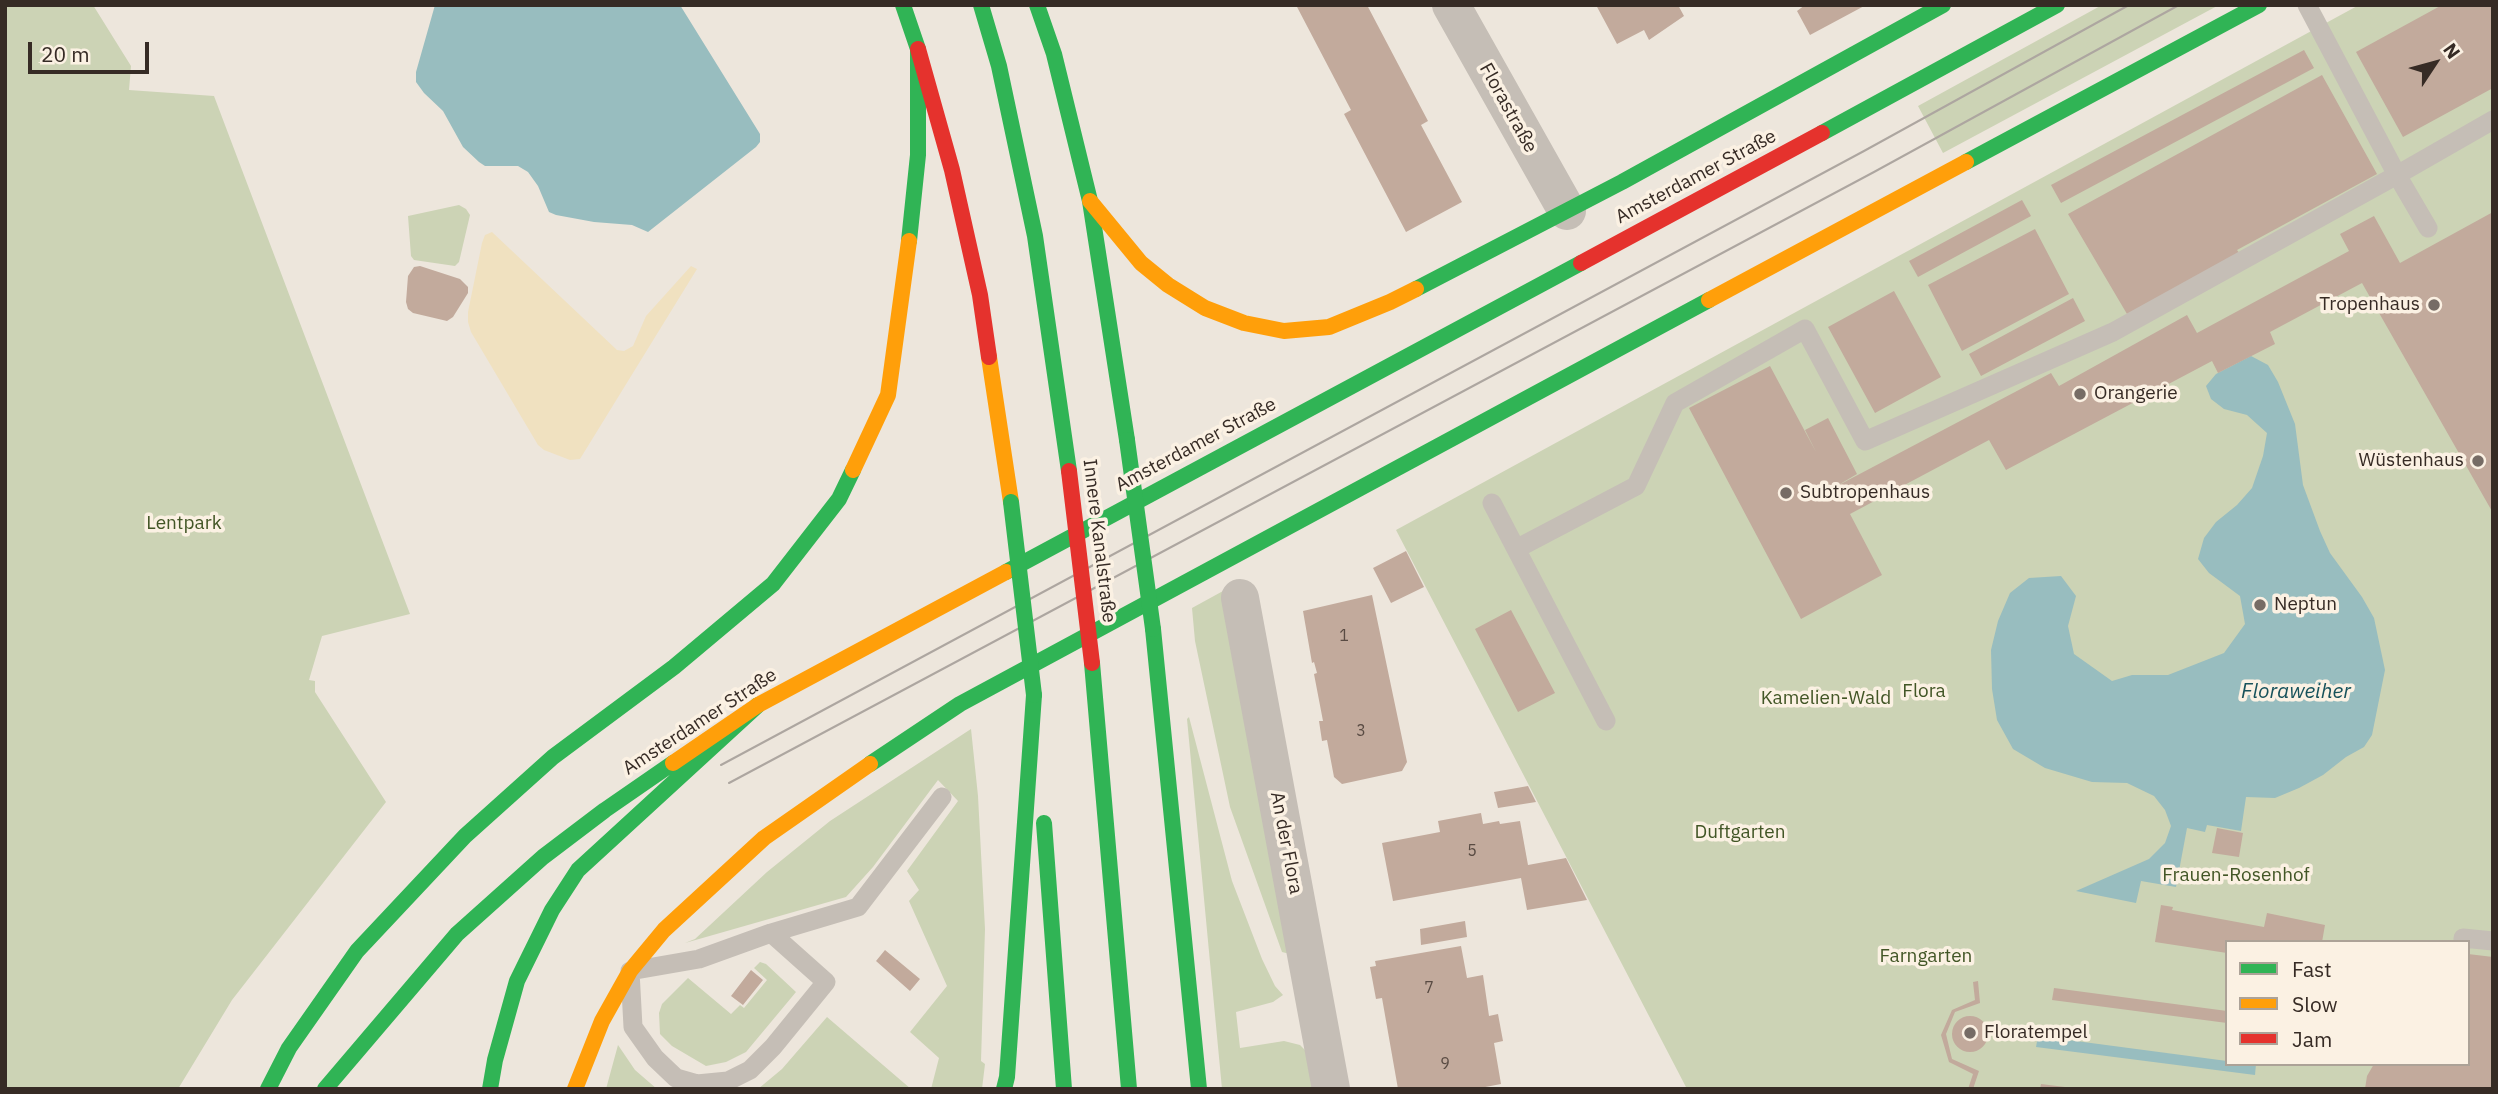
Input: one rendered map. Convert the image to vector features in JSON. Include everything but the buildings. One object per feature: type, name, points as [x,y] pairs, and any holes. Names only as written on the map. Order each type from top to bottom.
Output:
[{"type":"main road","points":[[903,5],[952,170],[980,295],[1011,502],[1034,695],[1064,1089]]},
{"type":"main road","name":"Innere Kanalstraße","points":[[981,5],[999,66],[1035,236],[1069,471],[1092,663],[1129,1089]]},
{"type":"main road","points":[[1037,5],[1054,54],[1090,201],[1127,440],[1153,629],[1199,1089]]},
{"type":"main road","points":[[1090,201],[1140,263],[1168,285],[1205,308],[1244,323],[1284,331],[1329,327],[1390,302],[1567,211],[1943,5]]},
{"type":"main road","name":"Amsterdamer Straße","points":[[325,1089],[457,934],[543,857],[605,810],[758,705],[2057,5]]},
{"type":"main road","points":[[575,1089],[602,1021],[630,971],[664,930],[764,838],[960,704],[2259,5]]},
{"type":"main road","points":[[268,1089],[289,1048],[357,951],[464,836],[553,757],[674,667],[773,584],[839,499],[888,395],[900,318],[918,155],[918,49]]},
{"type":"main road","points":[[1004,1089],[1034,695]]},
{"type":"main road","points":[[490,1089],[495,1060],[517,981],[552,910],[579,870],[758,705]]},
{"type":"street","name":"Florastraße","points":[[1451,5],[1567,211]]},
{"type":"street","name":"An der Flora","points":[[1240,598],[1331,1089]]},
{"type":"lane","points":[[2307,5],[2428,228]]},
{"type":"lane","points":[[1516,549],[1636,486],[1675,403],[1805,329],[1865,441],[2113,332],[2493,120]]},
{"type":"lane","points":[[1492,503],[1606,721]]},
{"type":"lane","points":[[771,933],[826,982],[750,1070],[728,1081],[697,1084],[676,1078],[655,1058],[633,1027],[630,971],[699,959],[771,933],[858,907],[942,797]]},
{"type":"lane","points":[[2463,940],[2493,942]]},
{"type":"green space","name":"Lentpark","points":[[5,5],[93,5],[131,66],[129,90],[214,96],[410,614],[322,636],[309,680],[315,681],[315,692],[386,802],[232,1000],[178,1089],[5,1089]]},
{"type":"green space","points":[[2102,5],[2219,5],[1943,153],[1918,106]]},
{"type":"green space","name":"Flora","points":[[2359,5],[2493,5],[2493,1089],[1687,1089],[1396,530]]},
{"type":"green space","points":[[459,205],[470,215],[459,262],[455,266],[414,260],[411,256],[408,216]]},
{"type":"green space","points":[[1223,591],[1290,954],[1282,952],[1230,807],[1195,641],[1192,608]]},
{"type":"green space","points":[[1189,717],[1232,881],[1262,959],[1275,986],[1283,995],[1273,1002],[1236,1012],[1240,1048],[1284,1041],[1300,1045],[1305,1050],[1313,1089],[1222,1089],[1187,719]]},
{"type":"green space","points":[[971,729],[978,796],[985,929],[981,1061],[985,1064],[982,1089],[931,1089],[939,1058],[910,1032],[947,986],[909,901],[919,890],[907,871],[958,801],[938,780],[873,867],[846,897],[685,943],[695,939],[767,872],[830,821]]},
{"type":"green space","points":[[760,962],[766,964],[796,992],[746,1052],[726,1062],[706,1066],[672,1046],[660,1034],[659,1013],[662,1004],[688,978],[731,1014],[740,1005],[744,1008],[767,980],[754,968]]},
{"type":"green space","points":[[827,1017],[911,1089],[758,1089],[782,1069]]},
{"type":"green space","points":[[618,1045],[635,1070],[657,1089],[606,1089]]},
{"type":"sand","points":[[492,232],[617,350],[624,351],[633,346],[646,316],[691,266],[697,269],[580,459],[570,460],[538,445],[471,332],[468,312],[482,243],[485,235]]},
{"type":"water","points":[[435,5],[680,5],[760,134],[760,142],[648,232],[632,225],[556,215],[549,212],[538,186],[528,172],[518,166],[485,166],[463,147],[443,111],[416,82],[416,72]]},
{"type":"water","name":"Floraweiher","points":[[2251,356],[2268,365],[2278,382],[2295,424],[2303,485],[2320,531],[2330,553],[2374,618],[2385,670],[2372,735],[2364,747],[2299,788],[2275,798],[2246,797],[2241,831],[2207,825],[2205,832],[2187,828],[2176,887],[2141,881],[2136,903],[2076,891],[2149,859],[2165,843],[2171,826],[2165,810],[2154,796],[2127,783],[2092,782],[2045,768],[2013,749],[1997,720],[1992,689],[1991,650],[1998,621],[2010,593],[2029,578],[2061,576],[2076,596],[2068,626],[2074,654],[2112,681],[2132,675],[2168,675],[2224,653],[2245,624],[2240,596],[2209,573],[2198,559],[2204,538],[2216,522],[2252,488],[2263,456],[2267,433],[2247,415],[2224,409],[2211,399],[2206,386],[2216,374]]},
{"type":"water","points":[[2038,1036],[2225,1061],[2225,1066],[2256,1066],[2255,1075],[2036,1047]]},
{"type":"tram line","points":[[721,765],[1864,151],[2129,5]]},
{"type":"tram line","points":[[729,783],[1874,172],[2179,5]]},
{"type":"traffic: fast","points":[[903,5],[918,49],[918,155],[909,241]]},
{"type":"traffic: fast","points":[[981,5],[999,66],[1035,236],[1069,471]]},
{"type":"traffic: fast","points":[[1037,5],[1054,54],[1090,201],[1127,440]]},
{"type":"traffic: fast","points":[[1416,289],[1622,182],[1943,5]]},
{"type":"traffic: fast","points":[[1822,133],[2057,5]]},
{"type":"traffic: fast","points":[[1966,162],[2259,5]]},
{"type":"traffic: fast","points":[[1006,572],[1581,263]]},
{"type":"traffic: fast","points":[[870,764],[960,704],[1709,300]]},
{"type":"traffic: fast","points":[[1127,440],[1153,629]]},
{"type":"traffic: fast","points":[[268,1089],[289,1048],[357,951],[465,836],[553,757],[674,667],[773,584],[839,499],[853,470]]},
{"type":"traffic: fast","points":[[1011,502],[1034,695]]},
{"type":"traffic: fast","points":[[1153,629],[1199,1089]]},
{"type":"traffic: fast","points":[[1092,663],[1129,1089]]},
{"type":"traffic: fast","points":[[1004,1089],[1034,695]]},
{"type":"traffic: fast","points":[[490,1089],[495,1060],[517,981],[552,910],[578,870],[758,705]]},
{"type":"traffic: fast","points":[[325,1089],[457,934],[543,857],[673,763]]},
{"type":"traffic: fast","points":[[1044,823],[1064,1089]]},
{"type":"traffic: slow","points":[[1709,300],[1966,162]]},
{"type":"traffic: slow","points":[[1090,201],[1141,263],[1168,285],[1205,308],[1244,323],[1284,331],[1329,327],[1416,289]]},
{"type":"traffic: slow","points":[[853,470],[888,395],[909,241]]},
{"type":"traffic: slow","points":[[989,357],[1011,502]]},
{"type":"traffic: slow","points":[[673,763],[758,705],[1006,572]]},
{"type":"traffic: slow","points":[[575,1089],[602,1021],[630,971],[664,930],[764,838],[870,764]]},
{"type":"traffic: jam","points":[[918,49],[952,170],[980,295],[989,357]]},
{"type":"traffic: jam","points":[[1581,263],[1822,133]]},
{"type":"traffic: jam","points":[[1069,471],[1092,663]]},
{"type":"place","name":"Tropenhaus","points":[[2434,305]]},
{"type":"place","name":"Orangerie","points":[[2080,394]]},
{"type":"place","name":"Wüstenhaus","points":[[2478,461]]},
{"type":"place","name":"Subtropenhaus","points":[[1786,493]]},
{"type":"place","name":"Neptun","points":[[2260,605]]},
{"type":"place","name":"Floratempel","points":[[1970,1033]]},
{"type":"park label","name":"Kamelien-Wald","points":[[1826,699]]},
{"type":"park label","name":"Duftgarten","points":[[1740,833]]},
{"type":"park label","name":"Frauen-Rosenhof","points":[[2236,876]]},
{"type":"park label","name":"Farngarten","points":[[1926,957]]}]
